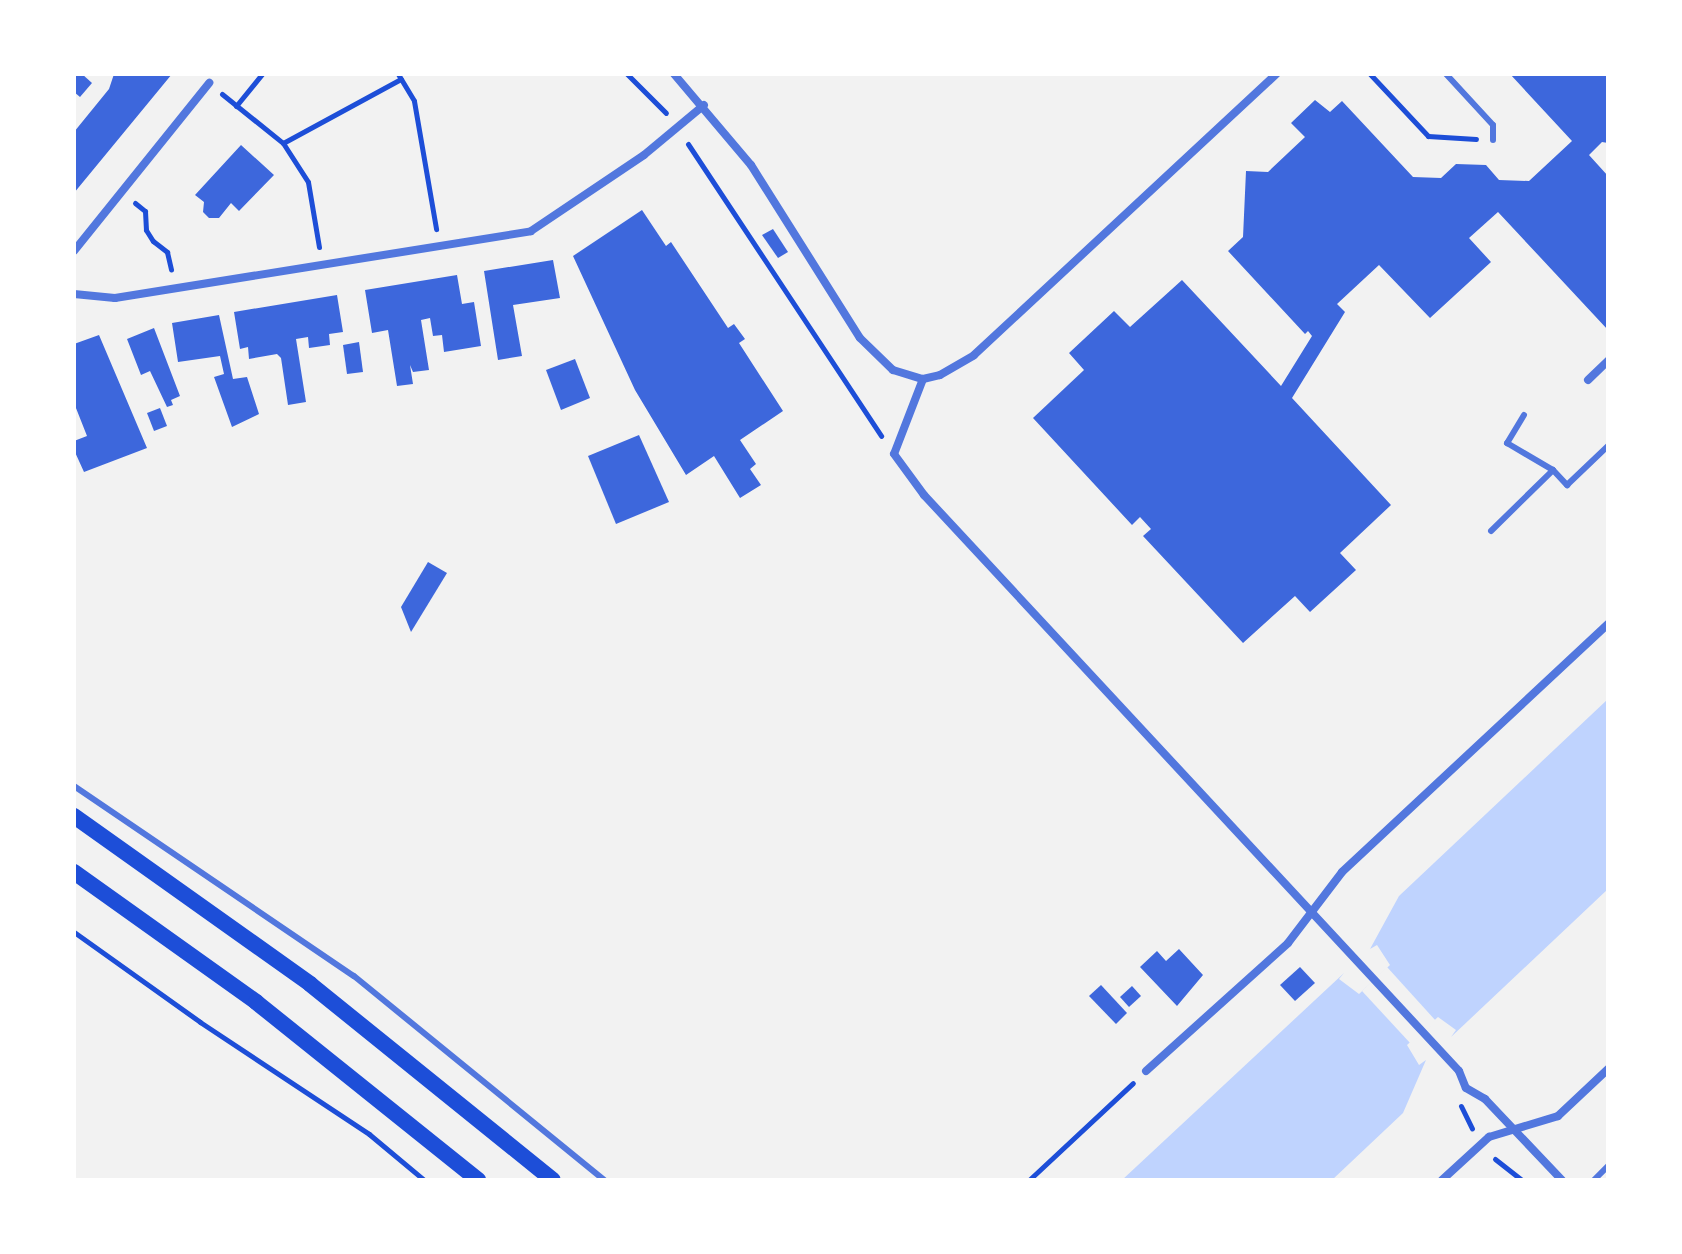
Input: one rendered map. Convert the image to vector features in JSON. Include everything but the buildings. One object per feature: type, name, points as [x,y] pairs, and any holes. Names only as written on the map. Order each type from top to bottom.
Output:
[{"type":"main road","points":[[74,816],[310,984],[553,1180]]},
{"type":"main road","points":[[74,872],[83,885],[256,1002],[478,1180]]},
{"type":"street","points":[[674,74],[704,105],[759,176],[860,338],[881,362],[923,379],[940,375],[974,355],[1276,74]]},
{"type":"street","points":[[74,251],[209,83]]},
{"type":"street","points":[[74,294],[115,298],[531,231],[644,155],[704,105]]},
{"type":"street","points":[[1588,380],[1608,361]]},
{"type":"street","points":[[923,379],[894,454],[956,532],[1459,1071],[1466,1088],[1485,1099],[1562,1180]]},
{"type":"street","points":[[1146,1071],[1288,943],[1342,872],[1608,624]]},
{"type":"street","points":[[1442,1180],[1489,1137],[1558,1116],[1608,1069]]},
{"type":"lane","points":[[1446,74],[1493,125],[1493,140]]},
{"type":"lane","points":[[1524,415],[1507,443],[1553,470],[1567,485],[1608,446]]},
{"type":"lane","points":[[1491,531],[1553,470]]},
{"type":"lane","points":[[74,786],[354,976],[604,1180]]},
{"type":"lane","points":[[1594,1180],[1608,1166]]},
{"type":"path","points":[[236,106],[262,74]]},
{"type":"path","points":[[627,74],[677,126],[894,454]]},
{"type":"path","points":[[1370,74],[1428,136],[1493,140]]},
{"type":"path","points":[[283,143],[400,76],[414,101],[439,246]]},
{"type":"path","points":[[209,83],[283,143],[308,182],[321,265]]},
{"type":"path","points":[[121,192],[145,211],[146,230],[153,241],[167,252],[175,288]]},
{"type":"path","points":[[74,932],[200,1022],[369,1134],[424,1180]]},
{"type":"path","points":[[1029,1180],[1146,1071]]},
{"type":"path","points":[[1466,1088],[1461,1096],[1461,1109],[1481,1144],[1507,1171],[1521,1179]]},
{"type":"water","points":[[1608,699],[1608,889],[1451,1037],[1456,1030],[1438,1017],[1407,1045],[1419,1065],[1426,1060],[1403,1113],[1332,1180],[1122,1180],[1344,973],[1339,979],[1359,994],[1390,965],[1377,945],[1370,949],[1399,896]]},
{"type":"pier","points":[[1387,967],[1436,1021],[1411,1044],[1362,991]]}]
